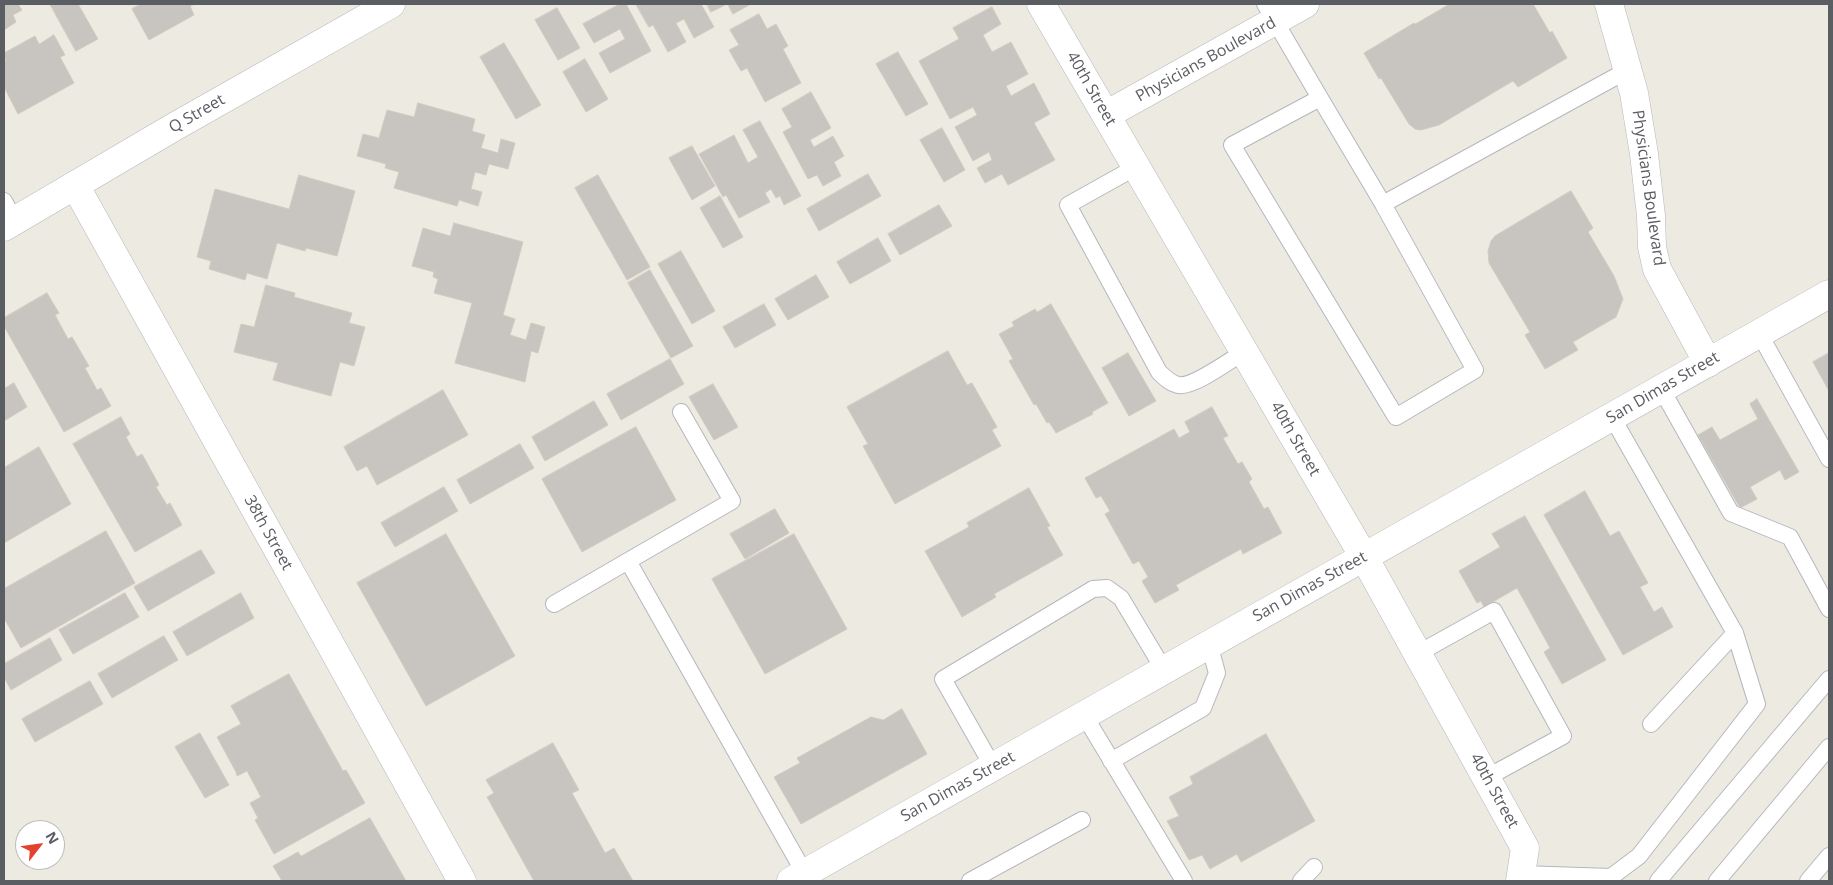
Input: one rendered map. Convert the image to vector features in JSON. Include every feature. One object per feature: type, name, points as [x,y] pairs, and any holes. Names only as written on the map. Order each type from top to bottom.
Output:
[{"type":"street","name":"Q Street","points":[[7,216],[75,185],[391,4]]},
{"type":"street","name":"40th Street","points":[[1042,4],[1364,557],[1525,848],[1520,878]]},
{"type":"street","name":"Physicians Boulevard","points":[[1106,115],[1270,12],[1305,4]]},
{"type":"street","name":"Physicians Boulevard","points":[[1610,4],[1634,93],[1644,154],[1651,216],[1652,248],[1657,269],[1708,363]]},
{"type":"street","name":"38th Street","points":[[75,185],[462,881]]},
{"type":"street","name":"San Dimas Street","points":[[798,877],[1829,294]]},
{"type":"lane","points":[[1270,12],[1383,204],[1475,370],[1396,417],[1232,145],[1320,98]]},
{"type":"lane","points":[[1383,204],[1628,70]]},
{"type":"lane","points":[[1136,167],[1068,205],[1159,372],[1168,381],[1180,385],[1190,384],[1244,352]]},
{"type":"lane","points":[[1759,333],[1829,458]]},
{"type":"lane","points":[[1662,390],[1731,513],[1790,537],[1829,609]]},
{"type":"lane","points":[[554,604],[732,501],[681,412]]},
{"type":"lane","points":[[1520,878],[1611,877],[1639,856],[1757,704],[1736,633],[1612,417]]},
{"type":"lane","points":[[628,561],[798,877]]},
{"type":"lane","points":[[993,767],[943,678],[1094,589],[1107,588],[1121,598],[1164,670]]},
{"type":"lane","points":[[1417,654],[1494,611],[1563,736],[1486,778]]},
{"type":"lane","points":[[1651,724],[1736,633]]},
{"type":"lane","points":[[1111,761],[1204,708],[1217,673],[1209,644]]},
{"type":"lane","points":[[1658,881],[1829,679]]},
{"type":"lane","points":[[1084,715],[1184,881]]},
{"type":"lane","points":[[1717,881],[1829,746]]},
{"type":"lane","points":[[970,881],[1082,820]]},
{"type":"lane","points":[[1808,881],[1829,856]]},
{"type":"lane","points":[[1301,881],[1314,867]]},
{"type":"building","points":[[4,4],[18,4],[22,10],[13,15],[16,22],[4,30]]},
{"type":"building","points":[[50,4],[78,4],[98,39],[76,51]]},
{"type":"building","points":[[141,4],[195,4],[190,6],[194,15],[149,40],[132,9]]},
{"type":"building","points":[[620,4],[626,4],[651,51],[610,73],[599,53],[625,39],[620,29],[594,43],[583,24]]},
{"type":"building","points":[[636,4],[701,4],[714,27],[694,38],[684,19],[676,23],[686,42],[668,52],[653,25],[649,27]]},
{"type":"building","points":[[707,4],[727,4],[711,12]]},
{"type":"building","points":[[728,4],[751,4],[733,14]]},
{"type":"building","points":[[1450,4],[1533,4],[1550,33],[1552,31],[1567,58],[1518,87],[1513,81],[1439,125],[1421,130],[1415,129],[1409,124],[1364,53]]},
{"type":"building","points":[[992,7],[1001,24],[983,35],[992,52],[1011,42],[1028,74],[1006,86],[1011,96],[1034,83],[1050,114],[1034,123],[1055,160],[1008,185],[1002,174],[985,183],[977,168],[992,160],[989,152],[973,161],[955,127],[977,115],[973,107],[950,119],[919,61],[959,39],[953,28]]},
{"type":"building","points":[[557,8],[580,48],[558,60],[535,20]]},
{"type":"building","points":[[759,14],[767,29],[776,24],[788,46],[783,49],[801,83],[765,102],[747,68],[741,71],[729,50],[739,45],[730,30]]},
{"type":"building","points":[[54,35],[65,55],[60,57],[74,83],[18,114],[4,87],[4,62],[6,61],[4,53],[35,36],[39,44]]},
{"type":"building","points":[[504,43],[541,105],[516,119],[480,57]]},
{"type":"building","points":[[898,52],[928,104],[906,116],[876,64]]},
{"type":"building","points":[[585,59],[608,99],[586,112],[563,72]]},
{"type":"building","points":[[811,92],[831,128],[810,140],[814,147],[833,136],[844,156],[834,162],[841,176],[823,186],[817,175],[808,179],[783,132],[792,127],[782,109]]},
{"type":"building","points":[[418,103],[475,119],[472,131],[485,135],[481,148],[498,153],[501,139],[515,143],[508,169],[489,164],[486,175],[475,172],[471,189],[482,192],[478,206],[459,200],[457,206],[394,188],[399,172],[385,168],[386,164],[357,156],[363,134],[379,138],[387,110],[414,117]]},
{"type":"building","points":[[760,121],[801,196],[784,205],[780,196],[776,198],[771,189],[765,193],[770,202],[739,218],[726,195],[723,197],[699,154],[734,135],[748,163],[758,157],[743,130]]},
{"type":"building","points":[[942,128],[965,170],[944,182],[920,140]]},
{"type":"building","points":[[692,146],[715,186],[692,200],[669,158]]},
{"type":"building","points":[[868,174],[881,196],[819,231],[807,209]]},
{"type":"building","points":[[299,175],[355,191],[337,256],[306,248],[305,251],[277,243],[267,279],[247,273],[245,280],[209,269],[211,261],[197,257],[215,189],[289,209]]},
{"type":"building","points":[[598,175],[650,267],[627,280],[575,188]]},
{"type":"building","points":[[1571,191],[1593,228],[1588,232],[1614,276],[1623,299],[1616,317],[1573,342],[1578,350],[1545,369],[1525,335],[1530,332],[1489,263],[1488,251],[1491,241],[1495,236]]},
{"type":"building","points":[[720,196],[743,237],[723,248],[700,208]]},
{"type":"building","points":[[939,205],[952,226],[900,255],[888,234]]},
{"type":"building","points":[[454,223],[523,242],[503,315],[515,319],[510,335],[526,340],[531,323],[545,327],[538,353],[531,351],[525,382],[455,363],[472,303],[434,293],[438,279],[433,277],[434,272],[412,266],[423,228],[450,236]]},
{"type":"building","points":[[878,238],[891,261],[850,284],[837,262]]},
{"type":"building","points":[[681,251],[715,311],[692,324],[658,264]]},
{"type":"building","points":[[650,270],[693,346],[671,358],[628,283]]},
{"type":"building","points":[[816,275],[829,297],[788,320],[775,299]]},
{"type":"building","points":[[266,285],[295,293],[294,297],[352,313],[349,323],[365,327],[354,366],[340,362],[331,396],[273,380],[278,363],[234,352],[241,324],[254,327]]},
{"type":"building","points":[[47,293],[59,313],[55,315],[68,339],[72,337],[89,366],[85,368],[97,390],[101,388],[111,406],[64,432],[4,326],[4,318]]},
{"type":"building","points":[[764,304],[776,325],[735,348],[723,327]]},
{"type":"building","points":[[1051,304],[1108,403],[1092,412],[1093,414],[1056,433],[1049,422],[1047,423],[1036,404],[1034,405],[1009,361],[1013,359],[999,334],[1014,326],[1012,322],[1035,309],[1037,312]]},
{"type":"building","points":[[948,351],[967,385],[972,383],[997,427],[992,430],[1001,446],[895,504],[863,446],[868,444],[847,407]]},
{"type":"building","points":[[1128,353],[1156,401],[1129,416],[1102,368]]},
{"type":"building","points":[[1829,353],[1829,391],[1813,362]]},
{"type":"building","points":[[670,359],[684,384],[621,420],[607,394]]},
{"type":"building","points":[[14,383],[27,407],[4,421],[4,389]]},
{"type":"building","points":[[713,384],[738,427],[714,440],[689,397]]},
{"type":"building","points":[[443,390],[468,435],[377,485],[367,466],[357,471],[344,447]]},
{"type":"building","points":[[1757,399],[1799,472],[1785,480],[1780,470],[1750,487],[1757,499],[1740,508],[1698,435],[1712,427],[1720,440],[1758,419],[1750,404]]},
{"type":"building","points":[[594,401],[608,425],[545,461],[532,437]]},
{"type":"building","points":[[1212,407],[1228,436],[1223,438],[1238,464],[1242,462],[1252,479],[1249,482],[1264,509],[1268,507],[1282,533],[1243,554],[1241,549],[1176,585],[1179,590],[1155,603],[1142,581],[1148,577],[1139,561],[1133,564],[1105,514],[1110,511],[1101,496],[1096,498],[1085,478],[1174,429],[1179,438],[1190,432],[1185,422]]},
{"type":"building","points":[[121,417],[130,434],[126,437],[137,457],[142,454],[159,485],[156,487],[167,505],[170,503],[182,525],[135,552],[73,444]]},
{"type":"building","points":[[636,427],[676,500],[582,552],[542,479]]},
{"type":"building","points":[[520,444],[534,468],[470,504],[457,480]]},
{"type":"building","points":[[39,447],[71,504],[4,543],[4,468]]},
{"type":"building","points":[[444,487],[458,511],[395,547],[381,523]]},
{"type":"building","points":[[1029,488],[1050,526],[1047,527],[1063,555],[994,594],[996,597],[962,617],[925,551],[969,527],[967,523]]},
{"type":"building","points":[[1585,491],[1610,536],[1619,531],[1648,583],[1640,587],[1654,612],[1662,607],[1673,627],[1623,655],[1544,515]]},
{"type":"building","points":[[775,509],[789,533],[745,559],[730,534]]},
{"type":"building","points":[[1525,516],[1606,660],[1562,684],[1544,652],[1550,648],[1517,588],[1484,607],[1481,601],[1477,603],[1459,571],[1500,547],[1492,534]]},
{"type":"building","points":[[106,531],[135,583],[21,648],[4,618],[4,589]]},
{"type":"building","points":[[446,534],[515,656],[426,706],[357,583]]},
{"type":"building","points":[[794,534],[847,629],[765,674],[712,579]]},
{"type":"building","points":[[201,550],[215,573],[148,611],[134,587]]},
{"type":"building","points":[[125,593],[139,617],[73,654],[59,630]]},
{"type":"building","points":[[241,593],[254,618],[187,656],[173,632]]},
{"type":"building","points":[[164,636],[178,660],[112,698],[98,674]]},
{"type":"building","points":[[50,638],[62,660],[11,690],[4,677],[4,664]]},
{"type":"building","points":[[289,674],[343,771],[346,770],[365,803],[274,854],[255,820],[258,818],[250,803],[261,797],[247,771],[237,776],[217,737],[241,724],[231,706]]},
{"type":"building","points":[[90,681],[103,704],[35,742],[22,719]]},
{"type":"building","points":[[902,709],[927,754],[801,824],[774,777],[800,763],[797,758],[871,717],[883,720]]},
{"type":"building","points":[[200,733],[229,785],[205,798],[175,747]]},
{"type":"building","points":[[1266,734],[1315,821],[1241,862],[1237,854],[1210,869],[1202,855],[1189,860],[1167,821],[1179,816],[1169,797],[1193,784],[1190,777]]},
{"type":"building","points":[[553,743],[579,790],[572,793],[605,853],[614,848],[633,881],[534,881],[487,797],[494,793],[486,780]]},
{"type":"building","points":[[370,818],[406,881],[282,881],[273,866],[298,852],[301,856]]}]
